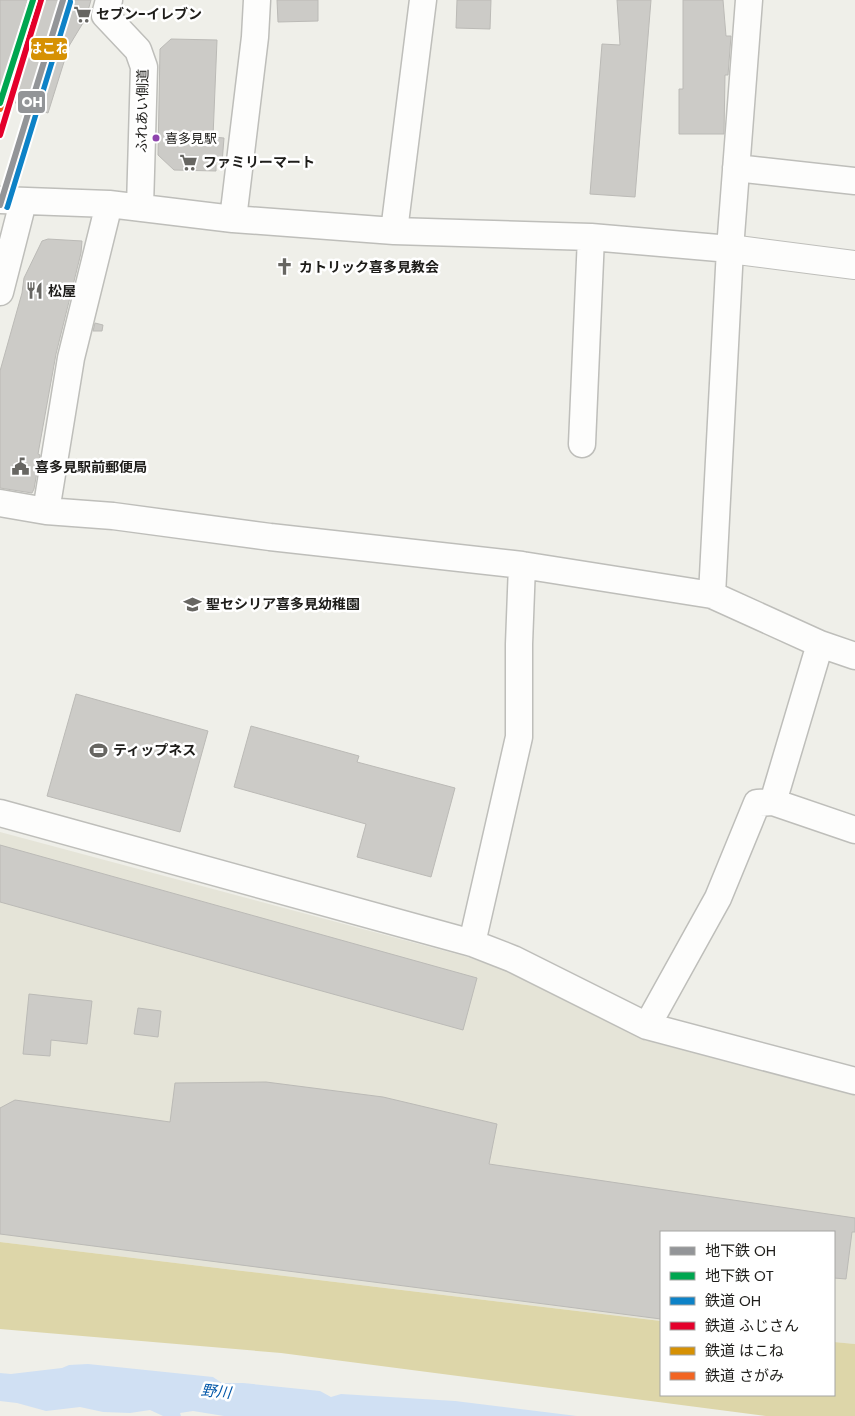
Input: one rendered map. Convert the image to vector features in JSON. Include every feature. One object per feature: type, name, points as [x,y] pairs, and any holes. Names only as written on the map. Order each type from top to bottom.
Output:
[{"type":"street","name":"ふれあい側道","points":[[109,0],[105,14],[138,50],[144,67],[140,207]]},
{"type":"street","points":[[233,219],[255,37],[257,0]]},
{"type":"street","points":[[394,231],[422,0]]},
{"type":"street","points":[[712,595],[730,249],[749,0]]},
{"type":"street","points":[[736,168],[855,181]]},
{"type":"street","points":[[0,292],[12,201],[109,204],[233,219],[394,231],[591,237],[730,249],[855,265]]},
{"type":"street","points":[[46,511],[71,358],[109,204]]},
{"type":"street","points":[[582,444],[591,237]]},
{"type":"street","points":[[0,503],[46,511],[113,516],[270,537],[522,565],[712,595],[820,644],[855,656]]},
{"type":"street","points":[[472,943],[519,737],[518,644],[522,565]]},
{"type":"street","points":[[773,802],[820,644]]},
{"type":"street","points":[[647,1026],[718,898],[757,803],[773,802],[855,830]]},
{"type":"street","points":[[0,813],[472,943],[513,959],[647,1026],[855,1081]]},
{"type":"shaded area","points":[[0,832],[464,956],[508,971],[655,1043],[855,1094],[855,1344],[835,1342],[835,1231],[660,1231],[660,1321],[0,1242]]},
{"type":"shaded area","points":[[0,1242],[660,1321],[660,1396],[835,1396],[835,1342],[855,1344],[855,1416],[766,1416],[281,1353],[0,1329]]},
{"type":"water","name":"野川","points":[[88,1364],[213,1377],[222,1383],[243,1383],[320,1391],[331,1397],[341,1394],[455,1401],[577,1416],[224,1416],[193,1411],[180,1413],[181,1416],[163,1416],[150,1410],[130,1413],[103,1412],[80,1407],[46,1411],[17,1403],[0,1401],[0,1373],[11,1374]]},
{"type":"building","points":[[0,0],[91,0],[86,18],[69,46],[48,113],[0,98]]},
{"type":"building","points":[[277,0],[318,0],[318,21],[278,22]]},
{"type":"building","points":[[457,0],[491,0],[490,29],[456,28]]},
{"type":"building","points":[[617,0],[651,0],[635,197],[590,194],[602,44],[620,45]]},
{"type":"building","points":[[683,0],[723,0],[726,36],[731,36],[728,75],[725,75],[724,134],[679,134],[679,89],[683,89]]},
{"type":"building","points":[[171,39],[217,40],[213,137],[224,138],[222,163],[216,162],[216,171],[174,170],[158,155],[160,49]]},
{"type":"building","points":[[48,239],[82,241],[81,253],[56,354],[32,493],[0,488],[0,371],[22,293],[24,278],[42,241]]},
{"type":"building","points":[[95,323],[103,325],[102,331],[93,331]]},
{"type":"building","points":[[76,694],[208,731],[180,832],[47,796]]},
{"type":"building","points":[[251,726],[359,756],[357,762],[455,788],[431,877],[357,857],[366,824],[234,787]]},
{"type":"building","points":[[0,845],[477,978],[463,1030],[0,902]]},
{"type":"building","points":[[29,994],[92,1001],[87,1044],[51,1040],[50,1056],[23,1054]]},
{"type":"building","points":[[138,1008],[161,1011],[158,1037],[134,1034]]},
{"type":"building","points":[[266,1082],[383,1097],[497,1124],[489,1164],[855,1218],[855,1232],[852,1232],[846,1279],[835,1278],[835,1231],[660,1231],[660,1319],[0,1234],[0,1108],[15,1100],[170,1122],[175,1083]]},
{"type":"metro line","name":"OT","points":[[0,103],[33,0]]},
{"type":"metro line","name":"OH","points":[[0,205],[63,0]]},
{"type":"rail line","name":"さがみ","points":[[0,109],[33,0]]},
{"type":"rail line","name":"ふじさん","points":[[0,135],[41,0]]},
{"type":"rail line","name":"OH","points":[[7,207],[70,2]]},
{"type":"rail line","name":"はこね","points":[[14,165],[63,4]]},
{"type":"place","name":"セブン-イレブン","points":[[82,14]]},
{"type":"place","name":"喜多見駅","points":[[156,138]]},
{"type":"place","name":"ファミリーマート","points":[[189,162]]},
{"type":"place","name":"カトリック喜多見教会","points":[[285,267]]},
{"type":"place","name":"松屋","points":[[34,291]]},
{"type":"place","name":"喜多見駅前郵便局","points":[[21,467]]},
{"type":"place","name":"聖セシリア喜多見幼稚園","points":[[192,604]]},
{"type":"place","name":"ティップネス","points":[[99,750]]}]
